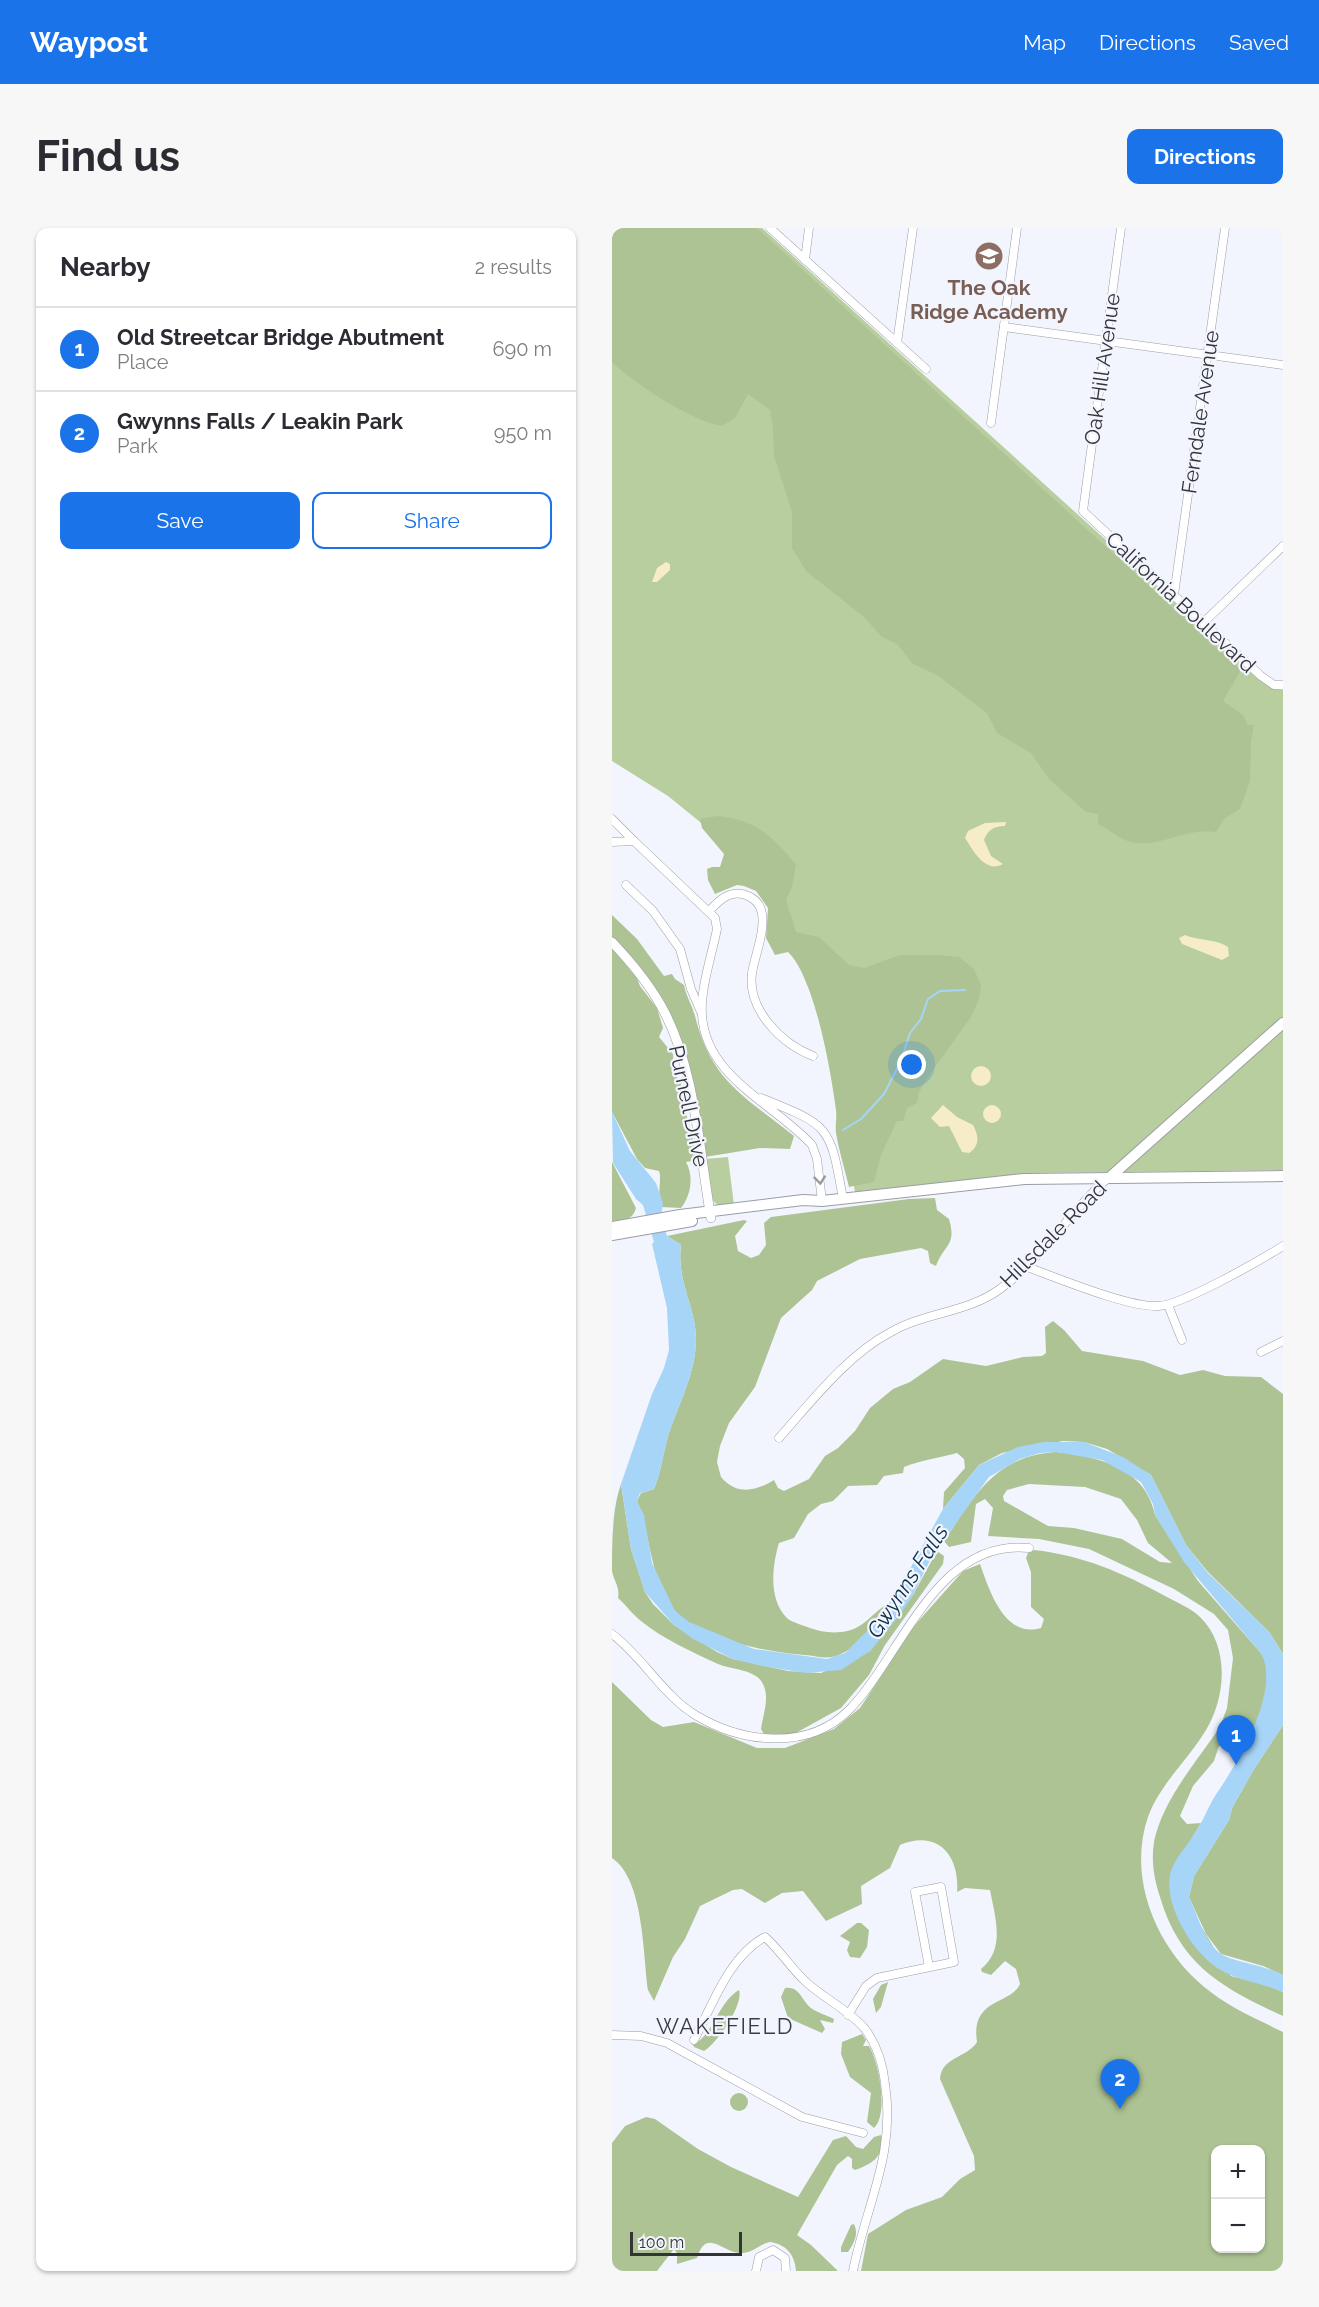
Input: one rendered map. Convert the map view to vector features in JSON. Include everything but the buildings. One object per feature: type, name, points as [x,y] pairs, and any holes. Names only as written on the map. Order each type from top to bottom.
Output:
[{"type":"main road","name":"Hillsdale Road","points":[[1108,1178],[1283,1023]]},
{"type":"main road","points":[[612,1235],[630,1228],[682,1218],[813,1206],[822,1202],[843,1199],[1001,1181],[1283,1176]]},
{"type":"main road","points":[[612,1227],[630,1228]]},
{"type":"street","points":[[770,228],[926,369]]},
{"type":"street","points":[[805,260],[809,228]]},
{"type":"street","points":[[897,344],[913,228]]},
{"type":"street","points":[[991,423],[1017,228]]},
{"type":"street","name":"Oak Hill Avenue","points":[[1083,511],[1121,228]]},
{"type":"street","name":"Ferndale Avenue","points":[[1174,595],[1225,228]]},
{"type":"street","points":[[1004,327],[1283,365]]},
{"type":"street","name":"California Boulevard","points":[[1083,511],[1266,680],[1274,685],[1283,685]]},
{"type":"street","points":[[1204,622],[1283,546]]},
{"type":"street","points":[[612,819],[709,911],[717,923],[701,1013]]},
{"type":"street","points":[[612,842],[634,841]]},
{"type":"street","points":[[626,885],[653,911],[680,949],[688,972],[690,989],[701,1013],[709,1046],[720,1062],[734,1079],[812,1146],[817,1159],[822,1202]]},
{"type":"street","points":[[709,911],[722,899],[735,893],[751,897],[760,906],[762,919],[752,976],[754,993],[766,1018],[784,1041],[813,1056]]},
{"type":"street","name":"Purnell Drive","points":[[612,942],[651,990],[676,1040],[688,1085],[710,1215]]},
{"type":"street","points":[[754,1095],[807,1118],[826,1131],[836,1157],[843,1199]]},
{"type":"street","name":"Hillsdale Road","points":[[779,1438],[855,1358],[876,1341],[906,1325],[976,1304],[998,1290],[1027,1267],[1108,1178]]},
{"type":"street","points":[[1027,1267],[1134,1303],[1168,1305],[1178,1302],[1283,1246]]},
{"type":"street","points":[[1168,1305],[1182,1340]]},
{"type":"street","points":[[1262,1352],[1280,1343],[1283,1354]]},
{"type":"street","points":[[612,1634],[695,1715],[729,1730],[771,1740],[800,1736],[840,1717],[856,1701],[895,1644],[931,1598],[962,1565],[987,1552],[1012,1547],[1029,1548]]},
{"type":"street","points":[[848,2015],[866,1986],[877,1978],[954,1962],[941,1887],[915,1892],[929,1967]]},
{"type":"street","points":[[694,2040],[740,1959],[750,1947],[765,1937],[805,1981],[865,2030],[878,2051],[884,2073],[888,2114],[881,2177],[864,2226],[853,2271]]},
{"type":"street","points":[[612,2035],[641,2036],[667,2043],[802,2117],[863,2133]]},
{"type":"street","points":[[756,2271],[759,2257],[773,2250],[785,2258],[786,2271]]},
{"type":"green space","points":[[612,228],[762,228],[1258,678],[1274,689],[1283,690],[1283,1170],[1029,1173],[855,1192],[832,1057],[822,1019],[780,921],[729,852],[700,822],[668,796],[612,761]]},
{"type":"green space","points":[[612,228],[757,228],[1241,670],[1223,701],[1243,715],[1248,725],[1254,725],[1251,741],[1250,781],[1240,809],[1224,819],[1216,832],[1195,832],[1146,843],[1131,842],[1121,838],[1098,824],[1098,814],[1086,812],[1049,779],[1031,753],[997,733],[987,713],[937,675],[913,664],[897,644],[882,637],[864,617],[806,571],[792,548],[792,512],[774,456],[770,410],[748,394],[735,418],[722,426],[710,423],[680,410],[634,380],[612,362]]},
{"type":"green space","points":[[717,816],[742,821],[762,831],[796,865],[792,887],[786,900],[796,932],[819,937],[849,965],[864,968],[900,955],[959,957],[974,969],[981,985],[979,999],[971,1017],[930,1074],[919,1092],[917,1103],[907,1108],[903,1121],[897,1121],[881,1155],[874,1182],[849,1187],[836,1133],[836,1110],[830,1073],[814,1003],[798,965],[788,952],[775,955],[766,938],[768,908],[756,891],[737,885],[715,894],[708,880],[707,869],[720,867],[724,854],[702,828],[700,819]]},
{"type":"green space","points":[[612,915],[637,939],[664,976],[672,974],[684,985],[710,1057],[720,1072],[745,1098],[794,1136],[790,1149],[760,1148],[705,1157],[692,1086],[662,1000],[641,968],[612,937]]},
{"type":"green space","points":[[612,948],[637,978],[640,986],[657,1008],[663,1028],[659,1037],[673,1054],[674,1074],[681,1082],[682,1099],[697,1154],[693,1161],[686,1162],[690,1173],[690,1186],[681,1208],[661,1207],[659,1171],[645,1168],[637,1159],[612,1112]]},
{"type":"green space","points":[[728,1157],[734,1205],[719,1206],[712,1200],[705,1159]]},
{"type":"green space","points":[[612,1162],[636,1208],[630,1218],[624,1220],[612,1221]]},
{"type":"green space","points":[[935,1198],[937,1210],[949,1219],[951,1228],[951,1240],[936,1266],[930,1263],[928,1251],[921,1248],[860,1259],[817,1281],[812,1290],[781,1318],[755,1387],[729,1423],[720,1446],[717,1462],[721,1477],[734,1487],[747,1490],[774,1480],[778,1488],[784,1491],[809,1479],[825,1456],[838,1448],[855,1431],[870,1408],[893,1389],[910,1382],[943,1359],[986,1366],[1023,1357],[1042,1356],[1046,1353],[1045,1327],[1053,1321],[1082,1351],[1143,1361],[1180,1375],[1203,1370],[1225,1376],[1261,1377],[1283,1394],[1283,1654],[1269,1632],[1207,1571],[1186,1545],[1151,1475],[1107,1449],[1084,1442],[1063,1441],[1002,1453],[979,1465],[943,1509],[944,1492],[965,1468],[964,1459],[957,1453],[904,1467],[903,1473],[884,1476],[877,1485],[848,1486],[833,1501],[821,1504],[808,1514],[794,1538],[779,1543],[773,1572],[777,1603],[788,1619],[819,1631],[842,1632],[864,1623],[889,1603],[857,1644],[833,1657],[789,1653],[736,1643],[688,1622],[667,1601],[656,1573],[637,1501],[641,1493],[654,1489],[668,1436],[690,1376],[695,1352],[695,1327],[681,1270],[681,1245],[667,1236],[744,1220],[747,1221],[735,1236],[738,1251],[751,1258],[759,1255],[766,1245],[764,1223],[771,1217],[909,1199]]},
{"type":"green space","points":[[1056,1452],[1088,1457],[1104,1461],[1131,1475],[1150,1499],[1155,1515],[1198,1581],[1267,1663],[1270,1692],[1256,1738],[1240,1763],[1232,1753],[1231,1746],[1219,1746],[1214,1761],[1193,1786],[1180,1816],[1187,1824],[1201,1823],[1170,1875],[1231,1976],[1264,1984],[1283,1992],[1283,2016],[1223,1984],[1206,1972],[1192,1957],[1179,1940],[1169,1920],[1158,1890],[1154,1870],[1154,1842],[1164,1812],[1181,1782],[1220,1727],[1227,1708],[1233,1658],[1228,1630],[1214,1614],[1174,1589],[1089,1549],[1039,1539],[988,1536],[993,1508],[985,1499],[976,1504],[971,1542],[949,1547],[944,1541],[966,1508],[989,1481],[1017,1461]],"holes":[[[1029,1484],[1085,1487],[1121,1499],[1137,1520],[1148,1543],[1172,1563],[1160,1562],[1122,1539],[1074,1528],[1048,1526],[1004,1501],[1003,1496],[1007,1490]]]},
{"type":"green space","points":[[621,1484],[631,1549],[645,1592],[653,1604],[674,1625],[717,1652],[733,1659],[788,1671],[821,1673],[870,1651],[913,1595],[937,1551],[944,1556],[943,1564],[885,1645],[869,1675],[841,1708],[794,1734],[764,1734],[761,1729],[766,1695],[760,1679],[755,1675],[718,1664],[668,1639],[638,1619],[618,1598],[618,1587],[612,1571],[612,1550],[614,1515]]},
{"type":"green space","points":[[1034,1550],[1051,1552],[1102,1566],[1134,1580],[1183,1605],[1200,1617],[1210,1629],[1216,1642],[1222,1672],[1218,1702],[1213,1717],[1153,1805],[1142,1841],[1141,1866],[1152,1914],[1163,1937],[1193,1977],[1220,1999],[1283,2032],[1283,2271],[861,2271],[868,2234],[906,2210],[942,2197],[960,2179],[975,2170],[974,2156],[940,2079],[945,2066],[967,2052],[977,2042],[976,2028],[985,2010],[1009,1996],[1020,1984],[1016,1969],[1005,1961],[991,1975],[982,1972],[981,1969],[994,1952],[997,1932],[990,1890],[965,1888],[957,1892],[955,1867],[944,1849],[936,1843],[913,1841],[900,1845],[890,1868],[861,1886],[862,1904],[826,1921],[803,1891],[782,1893],[765,1903],[742,1889],[733,1890],[700,1906],[685,1939],[673,1957],[654,2001],[648,1990],[643,1938],[636,1900],[623,1868],[612,1858],[612,1682],[651,1720],[663,1727],[694,1722],[757,1748],[785,1748],[834,1729],[860,1708],[889,1664],[898,1644],[963,1571],[980,1564],[994,1598],[1008,1619],[1017,1626],[1028,1629],[1041,1628],[1044,1619],[1031,1607],[1031,1572],[1026,1558],[1028,1553]]},
{"type":"green space","points":[[1283,1725],[1283,1975],[1263,1966],[1221,1954],[1206,1934],[1189,1897],[1194,1876],[1229,1820],[1232,1808],[1254,1769]]},
{"type":"green space","points":[[857,1923],[861,1923],[869,1930],[867,1947],[860,1958],[850,1957],[847,1950],[850,1942],[840,1936]]},
{"type":"green space","points":[[888,1982],[881,2007],[876,2013],[873,1999],[881,1985]]},
{"type":"green space","points":[[785,1988],[797,1991],[811,2008],[834,2019],[833,2023],[820,2020],[825,2029],[822,2033],[788,2018],[781,1997]]},
{"type":"green space","points":[[739,1990],[734,2014],[722,2032],[704,2051],[694,2047],[693,2044],[705,2035],[726,2003]]},
{"type":"green space","points":[[862,2034],[866,2040],[863,2046],[869,2046],[873,2054],[881,2088],[881,2112],[874,2128],[867,2122],[871,2093],[850,2077],[841,2054],[842,2042]]},
{"type":"green space","points":[[739,2093],[745,2096],[748,2102],[745,2108],[739,2111],[733,2108],[730,2102],[733,2096]]},
{"type":"green space","points":[[646,2117],[655,2119],[698,2149],[731,2167],[798,2197],[833,2140],[846,2136],[856,2147],[863,2149],[874,2137],[881,2135],[879,2154],[872,2162],[855,2170],[852,2168],[852,2159],[848,2156],[837,2165],[797,2235],[838,2271],[796,2271],[789,2251],[781,2245],[770,2242],[743,2253],[716,2244],[706,2244],[697,2258],[677,2264],[677,2253],[674,2249],[657,2271],[612,2271],[612,2143],[625,2126]]},
{"type":"green space","points":[[854,2224],[856,2235],[854,2242],[848,2252],[841,2252],[851,2225]]},
{"type":"sand","points":[[666,562],[670,564],[670,570],[657,582],[652,582],[657,568]]},
{"type":"sand","points":[[1006,822],[1005,826],[990,831],[984,840],[991,856],[1003,864],[991,866],[980,859],[965,838],[968,831],[985,823]]},
{"type":"sand","points":[[1185,935],[1224,944],[1228,947],[1229,956],[1222,960],[1182,944],[1179,938]]},
{"type":"sand","points":[[977,1066],[985,1066],[991,1072],[991,1080],[985,1086],[977,1086],[971,1080],[971,1072]]},
{"type":"sand","points":[[943,1105],[957,1117],[973,1125],[977,1144],[969,1153],[962,1152],[949,1126],[940,1127],[931,1118]]},
{"type":"sand","points":[[992,1105],[998,1108],[1001,1114],[998,1120],[992,1123],[986,1120],[983,1114],[986,1108]]},
{"type":"water","name":"Gwynns Falls","points":[[612,1112],[630,1151],[656,1183],[663,1203],[661,1217],[667,1236],[681,1245],[681,1270],[695,1327],[693,1364],[668,1436],[654,1489],[640,1493],[637,1501],[644,1515],[652,1563],[675,1611],[689,1622],[754,1649],[827,1659],[845,1653],[877,1621],[901,1585],[943,1509],[979,1465],[1018,1447],[1044,1442],[1084,1442],[1123,1457],[1151,1475],[1186,1545],[1207,1572],[1269,1632],[1283,1654],[1283,1725],[1254,1769],[1232,1808],[1229,1820],[1194,1876],[1189,1897],[1215,1949],[1226,1957],[1283,1975],[1283,1992],[1234,1976],[1209,1962],[1182,1928],[1171,1901],[1170,1875],[1176,1859],[1199,1827],[1245,1746],[1262,1705],[1266,1685],[1266,1667],[1260,1652],[1184,1562],[1155,1515],[1153,1504],[1141,1482],[1102,1460],[1056,1452],[1040,1453],[1020,1459],[989,1477],[931,1558],[913,1595],[899,1616],[870,1651],[841,1670],[806,1673],[733,1659],[693,1639],[674,1625],[645,1592],[631,1549],[621,1484],[669,1350],[667,1308],[652,1244],[654,1242],[643,1205],[636,1199],[613,1163]]},
{"type":"waterway","points":[[843,1130],[861,1119],[884,1094],[901,1061],[910,1033],[921,1019],[928,999],[940,991],[965,990]]},
{"type":"place","name":"The Oak Ridge Academy","points":[[989,256]]},
{"type":"place","name":"Old Streetcar Bridge Abutment","points":[[1236,1765]]},
{"type":"place","name":"Gwynns Falls / Leakin Park","points":[[1120,2109]]},
{"type":"district","name":"WAKEFIELD","points":[[725,2026]]}]
